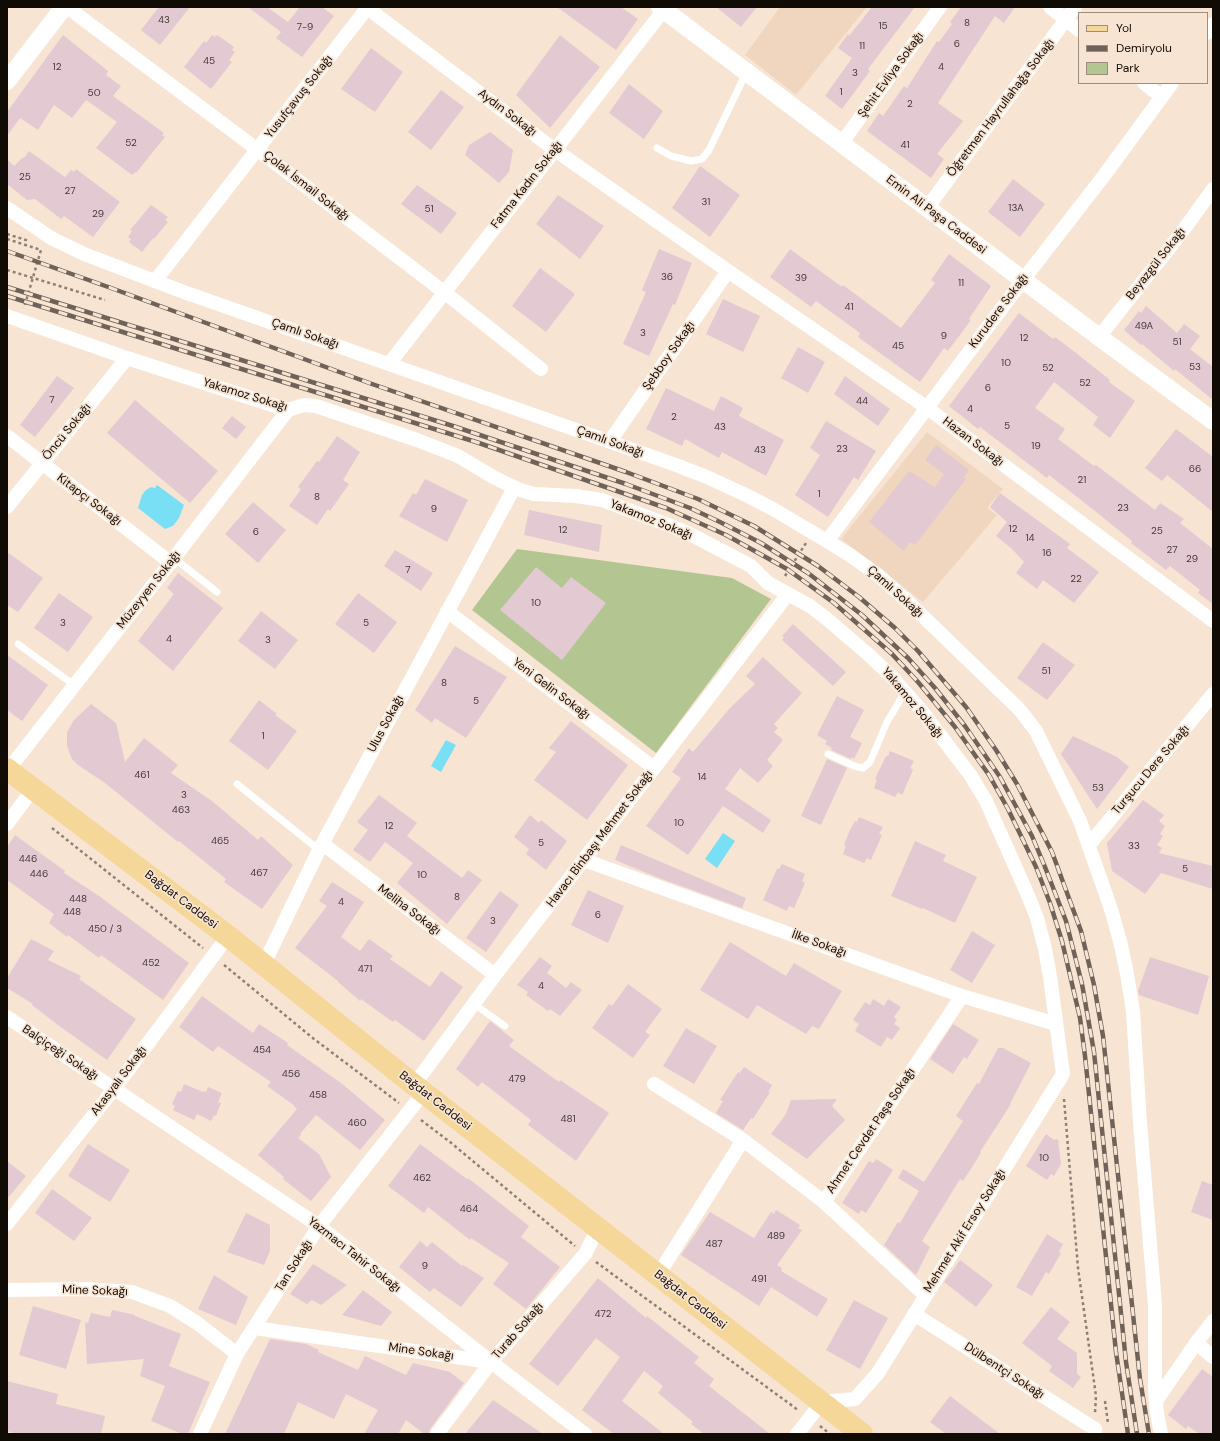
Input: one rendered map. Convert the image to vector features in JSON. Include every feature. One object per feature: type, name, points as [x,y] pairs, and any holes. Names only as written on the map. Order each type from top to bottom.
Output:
[{"type":"main road","name":"Bağdat Caddesi","points":[[8,769],[264,964],[419,1089],[862,1434]]},
{"type":"street","points":[[7,80],[64,7]]},
{"type":"street","name":"Çolak İsmail Sokağı","points":[[68,7],[444,292],[541,369]]},
{"type":"street","name":"Yusufçavuş Sokağı","points":[[155,281],[258,150],[367,7]]},
{"type":"street","name":"Aydın Sokağı","points":[[367,7],[555,150],[728,271]]},
{"type":"street","name":"Şehit Evliya Sokağı","points":[[841,144],[940,7]]},
{"type":"street","points":[[1050,7],[1078,29]]},
{"type":"street","name":"Öğretmen Hayrullahağa Sokağı","points":[[927,208],[1075,7]]},
{"type":"street","name":"Emin Ali Paşa Caddesi","points":[[663,8],[841,144],[1213,421]]},
{"type":"street","name":"Fatma Kadın Sokağı","points":[[389,364],[663,8]]},
{"type":"street","points":[[1145,84],[1162,97]]},
{"type":"street","name":"Kurudere Sokağı","points":[[827,540],[926,407],[1103,177],[1171,84]]},
{"type":"street","name":"Beyazgül Sokağı","points":[[1099,337],[1182,232],[1213,189]]},
{"type":"street","name":"Çamlı Sokağı","points":[[7,208],[62,244],[155,281],[686,469],[773,509],[827,540],[861,562],[890,585],[1020,710],[1032,725],[1042,743],[1076,812],[1089,845],[1115,924],[1126,967],[1133,1011],[1154,1305],[1154,1390],[1161,1434]]},
{"type":"street","name":"Hazan Sokağı","points":[[728,271],[926,407],[1213,622]]},
{"type":"street","name":"Şebboy Sokağı","points":[[610,441],[728,271]]},
{"type":"street","name":"Yakamoz Sokağı","points":[[7,316],[126,358],[288,410],[304,405],[314,405],[418,440],[458,456],[514,488],[534,494],[576,496],[602,500],[694,536],[751,566],[768,583],[810,606],[823,615],[874,660],[905,692],[965,766],[986,801],[1037,918],[1048,965],[1056,1024]]},
{"type":"street","name":"Öncü Sokağı","points":[[7,507],[126,358]]},
{"type":"street","name":"Müzeyyen Sokağı","points":[[8,769],[173,560],[288,410]]},
{"type":"street","name":"Kitapçı Sokağı","points":[[7,436],[42,464],[173,560]]},
{"type":"street","name":"Ulus Sokağı","points":[[264,964],[321,847],[514,488]]},
{"type":"street","name":"Havacı Binbaşı Mehmet Sokağı","points":[[419,1089],[474,1004],[495,975],[788,594]]},
{"type":"street","name":"Yeni Gelin Sokağı","points":[[447,611],[654,768]]},
{"type":"street","name":"Turşucu Dere Sokağı","points":[[1089,845],[1213,694]]},
{"type":"street","points":[[7,824],[33,789]]},
{"type":"street","name":"Meliha Sokağı","points":[[321,847],[495,975]]},
{"type":"street","name":"İlke Sokağı","points":[[584,860],[962,996],[1056,1024]]},
{"type":"street","name":"Akasyalı Sokağı","points":[[7,1224],[114,1088],[228,936]]},
{"type":"street","name":"Ahmet Cevdet Paşa Sokağı","points":[[654,1084],[742,1140],[824,1202],[962,996]]},
{"type":"street","name":"Balçiçeği Sokağı","points":[[7,1017],[114,1088]]},
{"type":"street","points":[[1056,1024],[1063,1074]]},
{"type":"street","name":"Mehmet Akif Ersoy Sokağı","points":[[822,1402],[854,1399],[878,1372],[1063,1074]]},
{"type":"street","name":"Yazmacı Tahir Sokağı","points":[[114,1088],[319,1226],[585,1434]]},
{"type":"street","name":"Tan Sokağı","points":[[200,1434],[237,1354],[319,1226],[419,1089]]},
{"type":"street","points":[[658,1275],[742,1140]]},
{"type":"street","points":[[824,1202],[925,1295]]},
{"type":"street","name":"Turab Sokağı","points":[[437,1434],[491,1362],[585,1254],[598,1228]]},
{"type":"street","name":"Mine Sokağı","points":[[7,1290],[86,1289],[132,1292],[170,1306],[197,1323],[237,1354]]},
{"type":"street","name":"Dülbentçi Sokağı","points":[[914,1314],[1095,1432]]},
{"type":"street","points":[[1156,1401],[1213,1321]]},
{"type":"street","name":"Mine Sokağı","points":[[255,1328],[491,1362]]},
{"type":"street","points":[[1196,1343],[1213,1357]]},
{"type":"street","points":[[797,1434],[822,1402]]},
{"type":"lane","points":[[657,148],[671,156],[691,161],[702,159],[709,150],[747,73]]},
{"type":"lane","points":[[173,560],[217,592]]},
{"type":"lane","points":[[18,644],[74,686]]},
{"type":"lane","points":[[828,754],[854,766],[863,768],[870,762],[887,722],[905,692]]},
{"type":"lane","points":[[237,784],[321,847]]},
{"type":"lane","points":[[474,1004],[505,1026]]},
{"type":"path","points":[[7,239],[41,250],[20,320]]},
{"type":"path","points":[[7,270],[105,300]]},
{"type":"path","points":[[784,576],[806,543]]},
{"type":"path","points":[[1063,1074],[1066,1133],[1078,1268],[1096,1396],[1095,1432]]},
{"type":"path","points":[[1105,1401],[1109,1428]]},
{"type":"shaded area","points":[[780,7],[867,7],[796,95],[745,55]]},
{"type":"shaded area","points":[[927,432],[1003,489],[987,508],[997,515],[923,602],[841,539]]},
{"type":"green space","points":[[517,549],[732,578],[771,599],[656,753],[472,610]]},
{"type":"water","points":[[157,485],[184,505],[179,518],[173,526],[165,529],[138,508],[142,495],[146,490],[151,487],[155,488]]},
{"type":"water","points":[[446,740],[456,745],[441,772],[431,766]]},
{"type":"water","points":[[723,833],[735,841],[717,868],[705,859]]},
{"type":"building","points":[[159,7],[190,7],[160,45],[141,30]]},
{"type":"building","points":[[248,7],[267,7],[288,22],[300,7],[322,7],[334,16],[302,57],[276,38],[281,32]]},
{"type":"building","points":[[557,7],[621,7],[638,19],[616,50]]},
{"type":"building","points":[[716,7],[757,7],[741,27]]},
{"type":"building","points":[[872,7],[915,7],[868,69],[870,71],[842,109],[825,96],[852,58],[838,48],[848,34],[849,36]]},
{"type":"building","points":[[961,7],[1015,7],[1004,23],[995,16],[938,103],[963,121],[937,154],[944,159],[931,178],[867,131],[879,113],[883,116],[904,86],[907,88],[937,41],[939,42],[952,24],[950,22]]},
{"type":"building","points":[[63,35],[108,71],[106,75],[121,86],[113,96],[164,133],[162,135],[165,137],[136,173],[135,172],[132,175],[96,148],[117,122],[86,100],[72,118],[54,105],[38,130],[20,118],[7,136],[7,112]]},
{"type":"building","points":[[212,35],[215,37],[217,35],[230,44],[234,47],[232,50],[235,52],[229,60],[232,62],[211,89],[184,67],[204,41],[206,43]]},
{"type":"building","points":[[560,35],[600,67],[550,128],[516,95]]},
{"type":"building","points":[[371,48],[403,72],[375,112],[341,89]]},
{"type":"building","points":[[629,84],[663,111],[644,139],[609,113]]},
{"type":"building","points":[[441,90],[464,107],[431,150],[408,132]]},
{"type":"building","points":[[490,132],[513,150],[509,172],[499,183],[465,155],[469,145]]},
{"type":"building","points":[[29,151],[65,177],[71,170],[74,172],[76,169],[120,202],[93,237],[64,216],[61,219],[35,199],[27,200],[7,184],[7,159],[14,166],[23,157],[24,158]]},
{"type":"building","points":[[700,166],[740,195],[710,237],[672,208]]},
{"type":"building","points":[[1013,179],[1045,204],[1020,237],[988,212]]},
{"type":"building","points":[[417,185],[457,213],[441,234],[401,204]]},
{"type":"building","points":[[558,195],[604,226],[580,259],[536,224]]},
{"type":"building","points":[[151,205],[168,217],[165,220],[168,222],[142,252],[129,242],[131,239],[128,237],[132,231],[130,230]]},
{"type":"building","points":[[659,249],[692,263],[675,305],[673,304],[649,356],[623,344],[646,292],[642,290]]},
{"type":"building","points":[[790,249],[842,287],[843,285],[901,328],[935,283],[931,280],[949,254],[991,286],[969,319],[971,320],[948,351],[944,348],[920,382],[858,337],[860,333],[816,301],[811,307],[770,277]]},
{"type":"building","points":[[540,268],[575,294],[546,332],[512,306]]},
{"type":"building","points":[[723,299],[760,316],[743,352],[706,334]]},
{"type":"building","points":[[1146,306],[1177,333],[1184,324],[1200,336],[1190,349],[1213,367],[1213,400],[1175,369],[1174,371],[1124,330],[1139,311],[1141,313]]},
{"type":"building","points":[[1019,313],[1053,339],[1055,337],[1110,380],[1109,382],[1135,401],[1110,438],[1093,425],[1098,417],[1054,382],[1035,408],[1065,429],[1058,439],[1094,466],[1096,465],[1155,510],[1160,503],[1184,519],[1180,523],[1213,549],[1213,604],[1198,593],[1200,590],[1170,566],[1166,570],[1049,475],[1047,478],[980,427],[978,429],[949,406]]},
{"type":"building","points":[[798,347],[825,362],[808,393],[781,378]]},
{"type":"building","points":[[57,376],[74,388],[35,437],[20,425]]},
{"type":"building","points":[[845,376],[890,409],[878,426],[834,394]]},
{"type":"building","points":[[666,388],[714,411],[721,396],[743,408],[739,416],[784,440],[766,476],[722,452],[719,458],[685,439],[682,446],[646,429]]},
{"type":"building","points":[[135,400],[218,471],[190,503],[107,433]]},
{"type":"building","points":[[232,416],[246,427],[236,439],[222,428]]},
{"type":"building","points":[[826,421],[876,451],[858,480],[854,477],[828,517],[795,495],[820,455],[810,448]]},
{"type":"building","points":[[1176,429],[1213,457],[1213,512],[1167,475],[1162,481],[1145,468]]},
{"type":"building","points":[[337,436],[360,452],[343,480],[349,484],[330,511],[328,509],[317,525],[289,506],[301,489],[298,487],[317,461],[319,462]]},
{"type":"building","points":[[936,445],[969,470],[963,478],[966,479],[915,545],[910,542],[904,551],[869,522],[909,471],[935,487],[944,474],[925,460]]},
{"type":"building","points":[[425,479],[468,500],[447,542],[399,516],[413,493],[416,495]]},
{"type":"building","points":[[1000,493],[1070,544],[1067,548],[1099,572],[1074,603],[1043,580],[1037,589],[1016,573],[1024,562],[1011,548],[996,536],[1007,522],[990,507]]},
{"type":"building","points":[[253,502],[286,530],[258,563],[225,534]]},
{"type":"building","points":[[529,510],[602,525],[599,552],[524,535]]},
{"type":"building","points":[[395,550],[433,573],[421,591],[384,566]]},
{"type":"building","points":[[7,552],[43,578],[18,612],[7,605]]},
{"type":"building","points":[[536,567],[562,588],[571,577],[606,603],[562,660],[500,610]]},
{"type":"building","points":[[178,573],[223,608],[173,671],[138,641],[174,594],[167,588]]},
{"type":"building","points":[[59,593],[93,617],[68,652],[34,628]]},
{"type":"building","points":[[358,593],[397,622],[374,653],[335,624]]},
{"type":"building","points":[[261,611],[298,640],[275,669],[238,641]]},
{"type":"building","points":[[793,624],[846,672],[833,686],[782,640],[784,637],[782,636]]},
{"type":"building","points":[[1043,642],[1075,665],[1047,700],[1017,678]]},
{"type":"building","points":[[455,646],[507,677],[466,738],[435,718],[432,723],[415,710]]},
{"type":"building","points":[[7,655],[48,685],[22,721],[7,710]]},
{"type":"building","points":[[763,657],[802,693],[774,724],[778,728],[774,732],[783,740],[767,760],[773,766],[758,783],[740,768],[725,789],[771,820],[763,833],[723,806],[688,855],[646,826],[681,778],[672,772],[689,748],[693,752],[730,708],[755,684],[746,676]]},
{"type":"building","points":[[837,696],[864,710],[850,737],[862,743],[854,759],[831,750],[832,748],[825,744],[827,741],[817,735]]},
{"type":"building","points":[[259,700],[277,714],[275,715],[297,731],[268,770],[229,741]]},
{"type":"building","points":[[91,704],[116,723],[125,762],[144,738],[178,765],[171,773],[212,801],[258,840],[261,836],[293,865],[262,909],[224,882],[226,879],[105,783],[78,765],[72,759],[67,746],[67,732],[74,720]]},
{"type":"building","points":[[571,721],[628,765],[587,820],[534,780],[556,752],[549,748]]},
{"type":"building","points":[[1073,736],[1117,757],[1129,767],[1097,809],[1061,754]]},
{"type":"building","points":[[890,751],[914,761],[910,768],[913,770],[902,795],[898,792],[895,797],[874,788],[877,780],[875,779]]},
{"type":"building","points":[[827,759],[847,768],[821,825],[801,816]]},
{"type":"building","points":[[379,795],[417,823],[407,836],[462,878],[468,870],[482,880],[447,924],[397,883],[413,863],[385,842],[370,862],[353,850],[368,830],[357,822]]},
{"type":"building","points":[[1143,800],[1164,815],[1159,821],[1165,826],[1160,834],[1163,836],[1157,845],[1162,848],[1159,853],[1213,866],[1213,889],[1161,873],[1145,894],[1112,871],[1107,843]]},
{"type":"building","points":[[530,815],[539,823],[541,820],[567,841],[546,870],[526,854],[529,849],[514,837]]},
{"type":"building","points":[[859,817],[883,827],[879,834],[882,835],[871,860],[867,858],[864,863],[843,854],[846,846],[844,845],[849,832]]},
{"type":"building","points":[[15,835],[65,871],[64,873],[99,896],[189,963],[163,1000],[101,955],[99,958],[68,935],[67,937],[49,923],[54,914],[7,880],[7,847]]},
{"type":"building","points":[[915,841],[946,855],[943,861],[977,877],[955,923],[923,908],[922,909],[891,896]]},
{"type":"building","points":[[621,845],[746,898],[742,908],[659,878],[615,860]]},
{"type":"building","points":[[782,864],[805,874],[802,881],[805,883],[794,908],[789,906],[787,911],[763,900],[777,869],[779,869]]},
{"type":"building","points":[[332,882],[364,902],[341,937],[360,951],[369,939],[393,956],[390,959],[430,987],[441,971],[463,987],[424,1041],[395,1020],[393,1022],[361,999],[360,1001],[338,981],[295,948],[327,906],[319,901]]},
{"type":"building","points":[[588,890],[624,906],[608,943],[571,925]]},
{"type":"building","points":[[500,891],[519,905],[486,952],[466,938]]},
{"type":"building","points":[[972,931],[995,945],[972,983],[950,970]]},
{"type":"building","points":[[31,939],[54,951],[48,960],[81,976],[79,979],[136,1019],[107,1060],[58,1025],[32,1005],[33,1004],[7,988],[7,978]]},
{"type":"building","points":[[730,942],[786,976],[794,963],[842,991],[819,1029],[812,1026],[806,1034],[757,1005],[748,1019],[700,990]]},
{"type":"building","points":[[540,957],[552,966],[547,973],[566,988],[571,982],[582,990],[560,1016],[550,1009],[548,1011],[526,995],[528,992],[517,985]]},
{"type":"building","points":[[1150,957],[1209,976],[1198,1015],[1139,995],[1138,991]]},
{"type":"building","points":[[628,984],[662,1009],[645,1032],[650,1035],[633,1058],[592,1028],[609,1004],[612,1006]]},
{"type":"building","points":[[202,996],[253,1033],[259,1024],[288,1043],[287,1045],[341,1083],[385,1120],[360,1150],[316,1115],[298,1138],[319,1154],[331,1177],[311,1201],[283,1179],[284,1177],[258,1155],[297,1109],[295,1106],[267,1086],[271,1082],[218,1046],[213,1052],[179,1027]]},
{"type":"building","points":[[873,999],[884,1006],[888,999],[901,1007],[894,1017],[897,1020],[894,1024],[900,1028],[892,1040],[887,1037],[881,1047],[855,1031],[859,1024],[853,1020],[865,1002],[870,1005]]},
{"type":"building","points":[[490,1021],[514,1040],[509,1046],[559,1082],[560,1080],[609,1113],[576,1161],[528,1125],[531,1120],[482,1082],[478,1087],[456,1069]]},
{"type":"building","points":[[953,1024],[979,1040],[967,1059],[964,1057],[953,1074],[930,1059]]},
{"type":"building","points":[[686,1028],[717,1046],[694,1084],[663,1066]]},
{"type":"building","points":[[998,1048],[1003,1048],[1031,1063],[1011,1104],[980,1152],[981,1153],[963,1181],[960,1179],[922,1241],[930,1247],[916,1275],[884,1245],[898,1222],[900,1223],[919,1191],[898,1178],[903,1169],[924,1182],[963,1121],[956,1116],[977,1083],[979,1084]]},
{"type":"building","points":[[744,1067],[772,1085],[768,1092],[770,1092],[753,1119],[751,1118],[743,1130],[716,1113],[723,1101],[720,1100],[738,1072],[740,1073]]},
{"type":"building","points":[[184,1084],[203,1092],[206,1092],[208,1087],[222,1093],[218,1102],[221,1103],[216,1116],[214,1115],[211,1121],[197,1114],[194,1120],[173,1110],[175,1106],[172,1104],[178,1091],[181,1092]]},
{"type":"building","points":[[837,1099],[832,1106],[845,1120],[807,1159],[771,1134],[786,1114],[791,1100]]},
{"type":"building","points":[[1046,1134],[1054,1140],[1058,1139],[1061,1164],[1054,1176],[1051,1174],[1047,1180],[1026,1166]]},
{"type":"building","points":[[88,1144],[130,1170],[110,1202],[68,1176]]},
{"type":"building","points":[[420,1144],[467,1179],[468,1178],[529,1226],[521,1237],[560,1267],[526,1309],[493,1284],[509,1263],[471,1238],[470,1240],[428,1207],[424,1213],[388,1186]]},
{"type":"building","points":[[876,1159],[893,1170],[866,1213],[861,1210],[859,1214],[842,1203],[869,1161],[873,1163]]},
{"type":"building","points":[[7,1161],[26,1176],[7,1199]]},
{"type":"building","points":[[1202,1181],[1213,1185],[1213,1220],[1191,1212]]},
{"type":"building","points":[[52,1189],[92,1218],[74,1241],[35,1213]]},
{"type":"building","points":[[776,1210],[800,1225],[798,1228],[802,1230],[777,1265],[782,1268],[781,1271],[828,1299],[817,1317],[771,1287],[759,1306],[681,1255],[710,1212],[754,1238],[771,1212],[774,1214]]},
{"type":"building","points":[[246,1213],[270,1225],[270,1251],[264,1265],[227,1252]]},
{"type":"building","points":[[1047,1234],[1063,1244],[1059,1252],[1061,1253],[1049,1274],[1046,1272],[1032,1296],[1016,1287]]},
{"type":"building","points":[[420,1241],[427,1247],[432,1242],[462,1266],[463,1265],[484,1278],[461,1307],[434,1288],[430,1292],[399,1267]]},
{"type":"building","points":[[960,1260],[993,1285],[976,1307],[944,1282]]},
{"type":"building","points":[[313,1264],[347,1285],[321,1305],[312,1300],[307,1304],[290,1294]]},
{"type":"building","points":[[214,1275],[248,1297],[236,1325],[198,1309]]},
{"type":"building","points":[[598,1278],[646,1318],[647,1316],[699,1357],[694,1363],[714,1379],[709,1386],[770,1434],[704,1434],[691,1424],[693,1422],[658,1393],[663,1386],[644,1371],[622,1401],[664,1434],[614,1434],[582,1410],[620,1357],[596,1338],[558,1386],[529,1364]]},
{"type":"building","points":[[363,1290],[392,1312],[381,1326],[342,1315]]},
{"type":"building","points":[[854,1300],[888,1318],[860,1369],[826,1350]]},
{"type":"building","points":[[33,1306],[81,1320],[66,1369],[19,1355]]},
{"type":"building","points":[[1051,1307],[1070,1322],[1057,1339],[1077,1353],[1077,1374],[1081,1377],[1073,1388],[1049,1371],[1052,1366],[1022,1343]]},
{"type":"building","points":[[112,1310],[135,1315],[181,1334],[169,1366],[210,1382],[188,1434],[182,1434],[151,1421],[165,1386],[140,1376],[144,1359],[87,1364],[85,1322],[88,1323],[91,1313],[110,1317]]},
{"type":"building","points":[[270,1339],[306,1344],[319,1350],[318,1352],[358,1370],[365,1356],[406,1375],[413,1363],[450,1372],[464,1383],[430,1429],[429,1434],[424,1434],[406,1420],[398,1434],[364,1434],[378,1410],[346,1394],[334,1419],[298,1402],[284,1434],[225,1434]]},
{"type":"building","points":[[1202,1369],[1213,1377],[1213,1434],[1199,1434],[1188,1426],[1186,1429],[1168,1415]]},
{"type":"building","points":[[7,1381],[58,1394],[56,1404],[105,1416],[101,1434],[17,1434],[7,1431]]},
{"type":"building","points":[[950,1396],[1000,1434],[946,1434],[930,1422]]},
{"type":"building","points":[[493,1400],[543,1434],[465,1434]]},
{"type":"railway","points":[[7,251],[372,384],[626,472],[698,499],[754,526],[818,566],[859,597],[895,628],[918,651],[966,707],[996,750],[1017,784],[1052,852],[1081,931],[1094,985],[1103,1036],[1140,1379],[1149,1434]]},
{"type":"railway","points":[[7,287],[453,426],[626,484],[690,508],[761,543],[808,573],[862,615],[908,658],[935,688],[965,726],[1000,777],[1032,836],[1066,921],[1082,984],[1094,1052],[1126,1362],[1137,1434]]},
{"type":"railway","points":[[7,296],[476,442],[666,508],[726,535],[787,569],[834,603],[892,654],[918,682],[955,727],[989,775],[1008,809],[1036,867],[1050,903],[1062,941],[1080,1018],[1116,1352],[1128,1434]]}]
